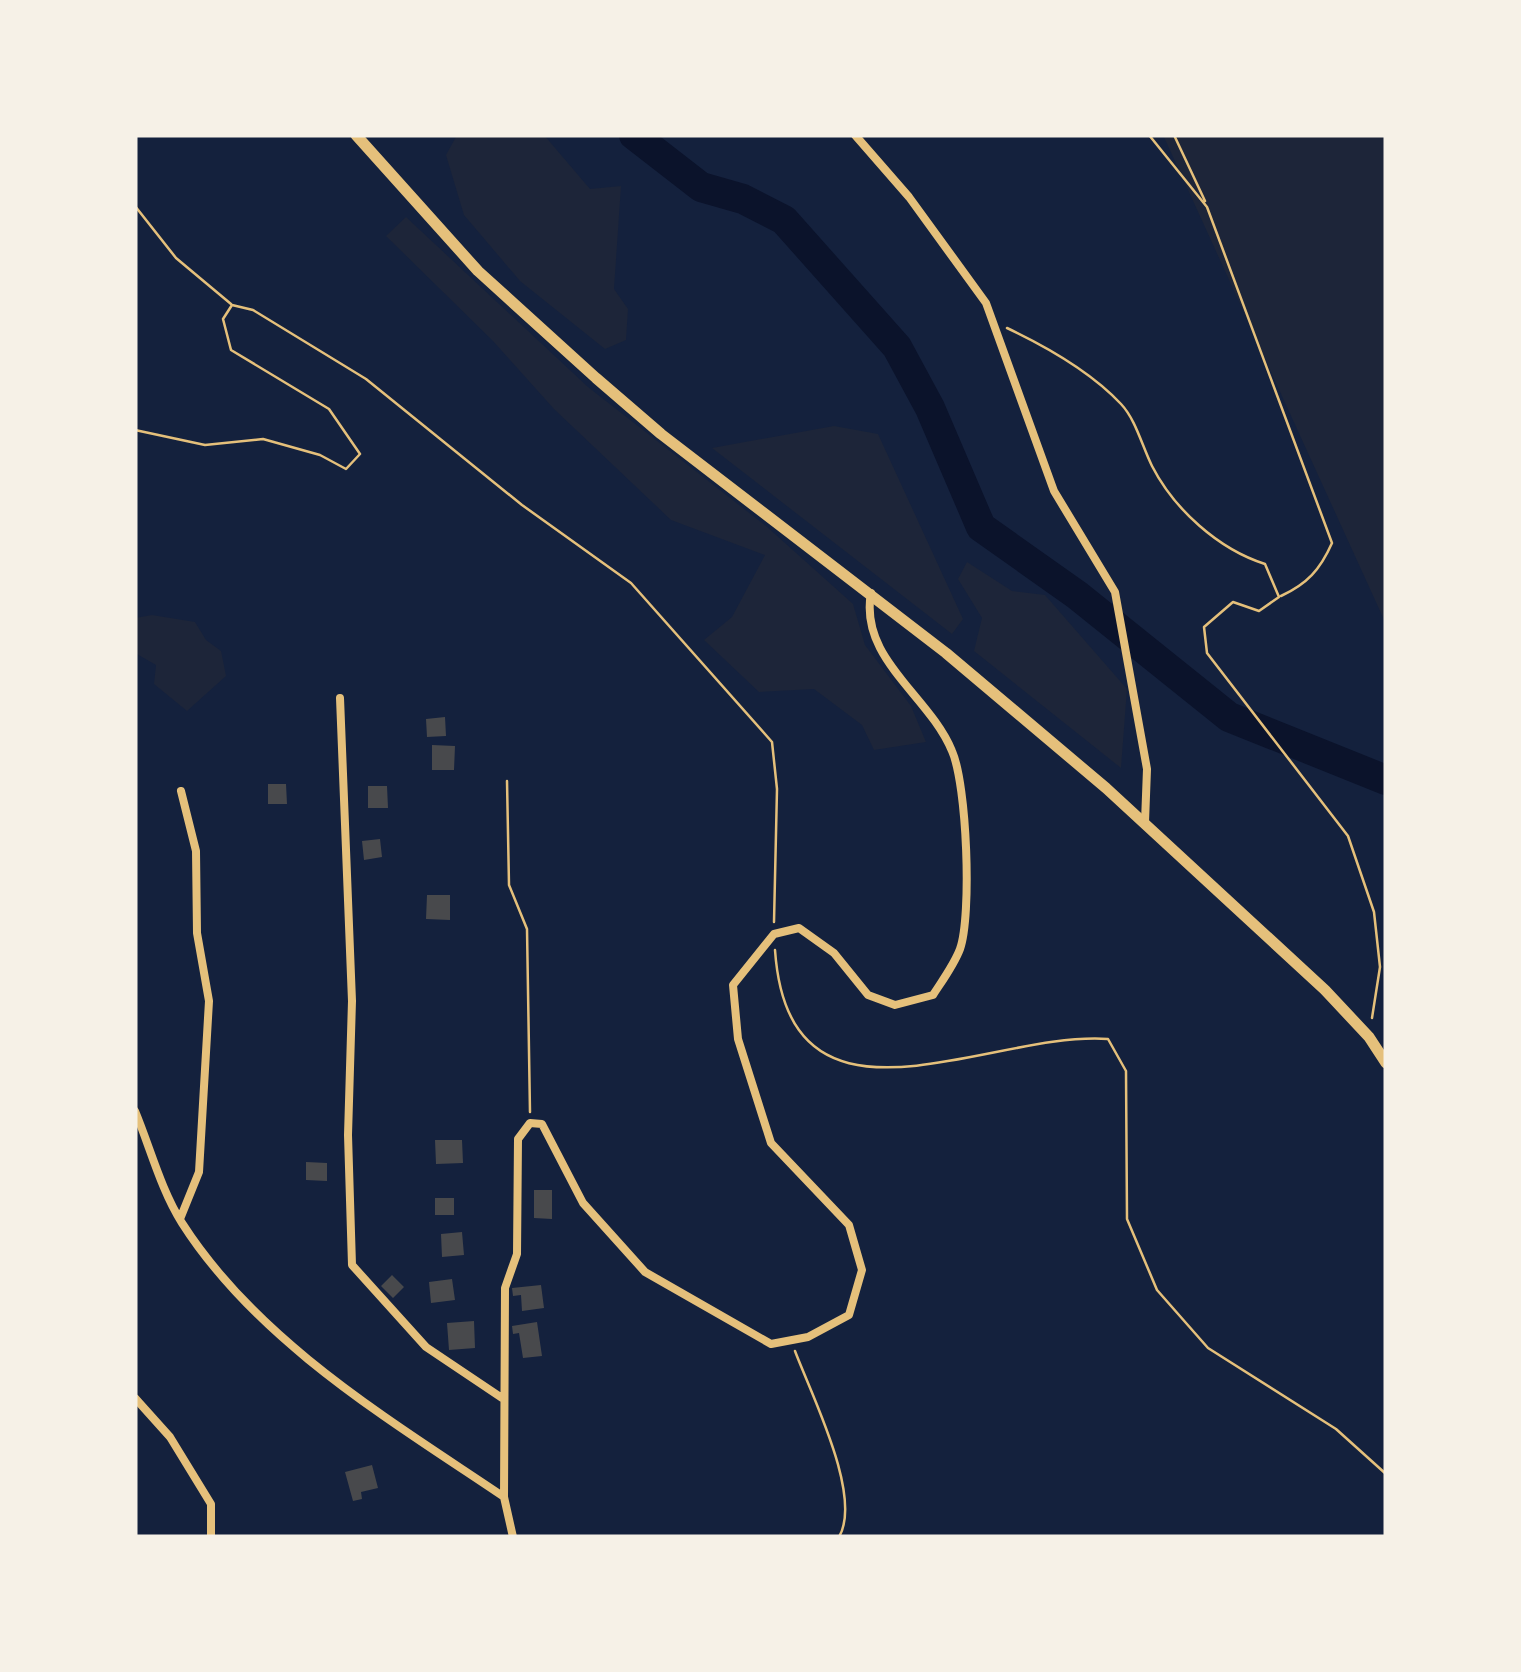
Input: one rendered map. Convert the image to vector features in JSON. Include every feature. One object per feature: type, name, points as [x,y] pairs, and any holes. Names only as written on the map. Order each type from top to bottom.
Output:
[{"type":"main road","points":[[356,135],[478,271],[596,378],[661,434],[871,593],[1146,822],[1369,1037],[1386,1063]]},
{"type":"street","points":[[855,135],[933,228],[996,323],[1054,491],[1115,592],[1147,769],[1146,822]]},
{"type":"street","points":[[513,1537],[504,1498],[505,1288],[517,1254],[518,1139],[530,1123],[542,1124],[583,1203],[646,1272],[771,1344],[808,1338],[848,1315],[862,1270],[848,1225],[771,1142],[738,1039],[734,985],[774,934],[799,928],[834,953],[868,996],[895,1005],[933,995],[961,947],[968,829],[952,750],[876,642],[866,619],[871,593]]},
{"type":"street","points":[[340,698],[352,1002],[348,1135],[352,1265],[426,1347],[502,1398]]},
{"type":"street","points":[[180,1219],[198,1172],[209,1001],[197,932],[196,851],[181,791]]},
{"type":"street","points":[[135,1110],[180,1219],[217,1273],[284,1336],[362,1400],[504,1498]]},
{"type":"street","points":[[135,1398],[170,1437],[211,1504],[211,1537]]},
{"type":"path","points":[[1148,135],[1207,207]]},
{"type":"path","points":[[1174,135],[1207,207],[1332,544],[1322,566],[1302,586],[1259,611],[1234,602],[1204,626],[1206,653],[1348,836],[1374,912],[1380,967],[1369,1037]]},
{"type":"path","points":[[135,206],[176,258],[232,305],[253,310],[366,379],[522,505],[630,583],[761,728],[772,742],[778,789],[774,934],[778,991],[810,1045],[849,1066],[908,1070],[1071,1036],[1108,1039],[1126,1071],[1127,1219],[1156,1290],[1208,1348],[1336,1429],[1386,1474]]},
{"type":"path","points":[[135,430],[205,445],[263,439],[320,455],[346,468],[360,454],[329,410],[230,350],[223,319],[232,305]]},
{"type":"path","points":[[996,323],[1031,340],[1124,406],[1173,499],[1211,535],[1244,557],[1265,564],[1279,597]]},
{"type":"path","points":[[507,781],[509,885],[527,929],[530,1123]]},
{"type":"path","points":[[1380,967],[1386,970]]},
{"type":"path","points":[[791,1340],[846,1493],[845,1528],[839,1537]]},
{"type":"shaded area","points":[[457,135],[544,135],[590,189],[621,186],[614,289],[628,309],[626,340],[605,349],[520,281],[464,215],[446,155]]},
{"type":"shaded area","points":[[1163,135],[1386,135],[1386,624]]},
{"type":"shaded area","points":[[406,217],[588,387],[766,526],[853,604],[865,645],[911,706],[926,742],[874,750],[862,725],[814,689],[759,692],[704,640],[732,617],[765,555],[671,520],[554,409],[493,341],[386,236]]},
{"type":"shaded area","points":[[834,426],[878,434],[963,619],[952,634],[712,448]]},
{"type":"shaded area","points":[[967,562],[1012,591],[1045,595],[1127,689],[1121,768],[974,651],[982,618],[958,579]]},
{"type":"shaded area","points":[[152,615],[195,622],[206,640],[221,651],[226,676],[187,711],[154,684],[156,665],[135,653],[135,618]]},
{"type":"building","points":[[445,717],[446,736],[427,737],[426,719]]},
{"type":"building","points":[[432,745],[455,746],[454,770],[432,770]]},
{"type":"building","points":[[268,784],[286,784],[287,804],[268,804]]},
{"type":"building","points":[[368,786],[387,786],[388,808],[368,808]]},
{"type":"building","points":[[380,839],[382,857],[364,860],[362,841]]},
{"type":"building","points":[[427,895],[450,895],[450,920],[426,919]]},
{"type":"building","points":[[435,1140],[462,1140],[463,1163],[436,1164]]},
{"type":"building","points":[[306,1162],[327,1163],[327,1181],[306,1180]]},
{"type":"building","points":[[534,1190],[552,1190],[552,1219],[534,1218]]},
{"type":"building","points":[[435,1198],[454,1198],[454,1215],[435,1215]]},
{"type":"building","points":[[462,1232],[464,1255],[442,1257],[441,1234]]},
{"type":"building","points":[[392,1275],[404,1287],[393,1298],[381,1286]]},
{"type":"building","points":[[452,1279],[455,1300],[431,1303],[429,1282]]},
{"type":"building","points":[[541,1285],[544,1308],[522,1311],[521,1295],[513,1296],[512,1288]]},
{"type":"building","points":[[474,1321],[475,1348],[449,1350],[447,1323]]},
{"type":"building","points":[[537,1322],[542,1356],[523,1358],[519,1333],[513,1334],[512,1326]]},
{"type":"building","points":[[372,1465],[378,1488],[361,1492],[362,1499],[353,1501],[345,1472]]},
{"type":"waterway","points":[[634,135],[701,187],[743,199],[784,220],[897,347],[930,408],[981,527],[1077,595],[1229,717],[1386,780]]}]
